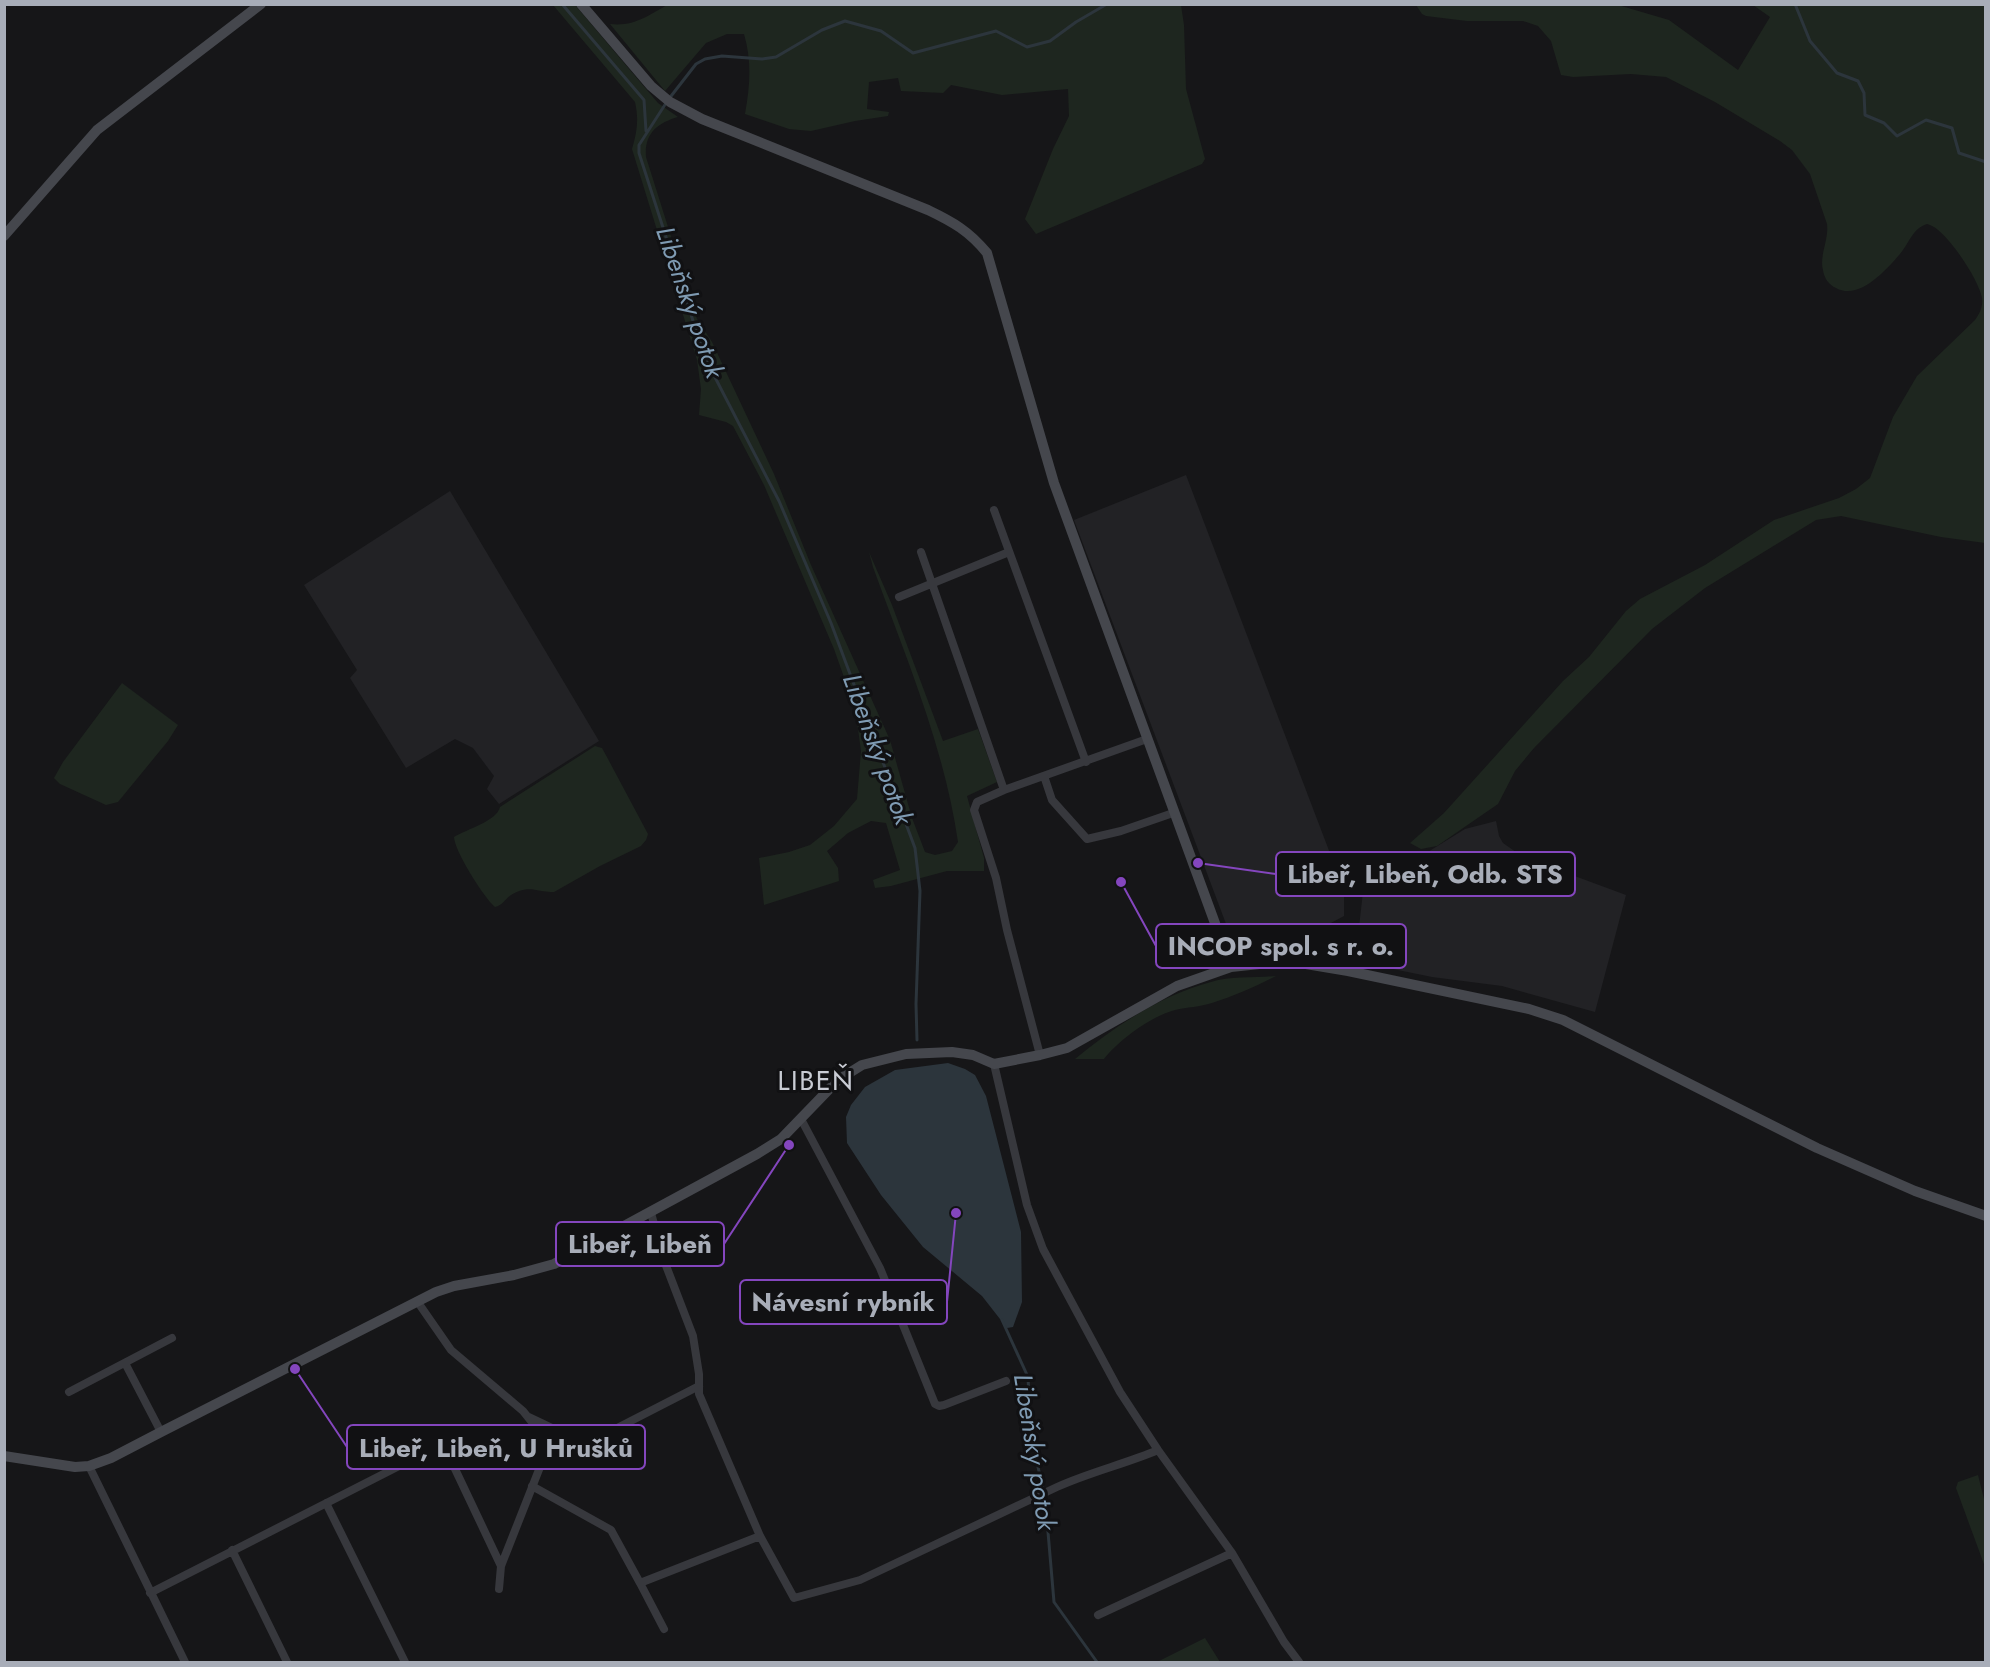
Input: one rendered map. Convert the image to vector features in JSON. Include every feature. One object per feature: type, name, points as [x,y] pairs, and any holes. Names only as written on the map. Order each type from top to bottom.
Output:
[{"type":"street","points":[[4,236],[97,130],[261,4]]},
{"type":"street","points":[[581,4],[651,86],[666,99],[702,119],[945,218],[973,235],[987,253],[1054,483],[1231,967]]},
{"type":"street","points":[[994,510],[1086,762]]},
{"type":"street","points":[[921,552],[1004,790]]},
{"type":"street","points":[[899,597],[1010,552]]},
{"type":"street","points":[[1040,1055],[996,878],[974,810],[977,802],[1004,790],[1147,739]]},
{"type":"street","points":[[1044,776],[1052,800],[1087,839],[1121,831],[1173,813]]},
{"type":"street","points":[[4,1456],[75,1467],[89,1466],[111,1458],[436,1292],[554,1264],[651,1213],[781,1139],[838,1080],[862,1065],[906,1054],[952,1052],[973,1055],[994,1064],[1067,1048],[1178,986],[1231,967],[1288,961],[1348,971],[1529,1009],[1563,1020],[1828,1152],[1915,1191],[1986,1216]]},
{"type":"street","points":[[994,1064],[1027,1205],[1043,1249],[1120,1392],[1158,1450],[1232,1553],[1284,1642],[1299,1662]]},
{"type":"street","points":[[801,1119],[880,1268],[934,1404],[944,1405],[1006,1381]]},
{"type":"street","points":[[651,1213],[665,1263],[693,1336],[699,1374],[699,1394],[760,1536],[794,1598],[860,1581],[1076,1478],[1158,1450]]},
{"type":"street","points":[[417,1301],[451,1350],[527,1416],[539,1431],[542,1442],[542,1462],[501,1566],[499,1589]]},
{"type":"street","points":[[69,1392],[172,1338]]},
{"type":"street","points":[[125,1363],[161,1432]]},
{"type":"street","points":[[527,1416],[586,1444],[699,1386]]},
{"type":"street","points":[[150,1593],[405,1463],[424,1432],[438,1433],[501,1566]]},
{"type":"street","points":[[89,1466],[184,1662]]},
{"type":"street","points":[[532,1486],[611,1530],[664,1629]]},
{"type":"street","points":[[326,1503],[405,1662]]},
{"type":"street","points":[[640,1583],[760,1536]]},
{"type":"street","points":[[232,1550],[287,1662]]},
{"type":"street","points":[[1098,1615],[1232,1553]]},
{"type":"shaded area","points":[[669,4],[1181,5],[1184,25],[1186,89],[1205,159],[1202,164],[1036,234],[1025,219],[1069,116],[1068,89],[1002,95],[951,85],[943,93],[901,91],[898,78],[869,82],[867,109],[889,112],[888,116],[811,131],[789,129],[745,114],[749,74],[744,34],[727,34],[706,43],[665,91],[610,24],[634,22]]},
{"type":"shaded area","points":[[553,5],[575,5],[658,103],[678,117],[658,126],[653,131],[647,142],[646,157],[697,319],[712,342],[774,474],[811,565],[890,740],[912,818],[925,852],[935,855],[952,851],[958,842],[952,806],[923,703],[869,552],[892,605],[943,741],[978,729],[997,782],[967,796],[984,858],[984,871],[947,871],[875,888],[873,880],[900,870],[886,823],[871,821],[848,833],[827,851],[838,868],[839,881],[764,905],[759,858],[810,845],[834,826],[857,799],[861,751],[857,722],[834,649],[764,485],[733,426],[699,415],[701,389],[697,360],[632,149],[637,126],[635,102]]},
{"type":"shaded area","points":[[1416,5],[1618,5],[1669,20],[1738,70],[1770,17],[1753,5],[1986,5],[1985,543],[1941,537],[1841,516],[1816,520],[1705,588],[1652,629],[1534,748],[1515,771],[1498,804],[1437,846],[1421,849],[1410,843],[1444,813],[1563,681],[1589,657],[1626,611],[1640,599],[1705,565],[1774,520],[1839,498],[1870,478],[1893,417],[1917,376],[1975,320],[1981,310],[1982,298],[1975,279],[1952,244],[1943,234],[1927,224],[1915,233],[1900,254],[1871,282],[1854,290],[1845,291],[1833,287],[1827,281],[1822,265],[1827,224],[1810,174],[1792,150],[1780,141],[1715,102],[1666,77],[1631,74],[1573,77],[1561,75],[1551,41],[1538,26],[1523,21],[1467,21],[1426,16]]},
{"type":"shaded area","points":[[1186,475],[1344,890],[1344,916],[1276,952],[1237,953],[1074,520]]},
{"type":"shaded area","points":[[450,491],[599,741],[499,804],[487,789],[494,776],[473,748],[455,739],[406,768],[350,678],[357,670],[304,585]]},
{"type":"shaded area","points":[[122,683],[178,725],[168,741],[118,802],[106,805],[60,784],[54,778],[63,762]]},
{"type":"shaded area","points":[[595,746],[602,748],[608,759],[648,834],[646,840],[641,846],[554,892],[523,890],[511,895],[495,907],[470,873],[454,837],[488,821],[500,807]]},
{"type":"shaded area","points":[[1496,821],[1503,843],[1523,857],[1626,895],[1595,1012],[1502,986],[1432,977],[1310,952],[1359,927],[1363,892],[1465,829]]},
{"type":"shaded area","points":[[1276,976],[1220,1000],[1166,1013],[1126,1037],[1104,1059],[1075,1059],[1139,1013],[1174,995],[1219,980]]},
{"type":"shaded area","points":[[948,1063],[975,1075],[986,1096],[1021,1232],[1022,1302],[1013,1327],[1007,1328],[982,1296],[923,1247],[881,1195],[847,1143],[846,1117],[851,1105],[865,1087],[895,1070]]},
{"type":"shaded area","points":[[1978,1475],[1985,1503],[1985,1567],[1956,1488],[1958,1482]]},
{"type":"shaded area","points":[[1205,1638],[1220,1662],[1157,1662]]},
{"type":"waterway","points":[[562,4],[644,100],[646,131]]},
{"type":"waterway","name":"Libeňský potok","points":[[917,1040],[920,891],[915,848],[831,623],[779,501],[705,358],[639,153],[639,145],[668,100],[696,64],[705,59],[722,56],[762,59],[776,57],[822,30],[845,21],[881,31],[913,53],[996,31],[1027,47],[1050,41],[1107,4]]},
{"type":"waterway","name":"Libeňský potok","points":[[1795,4],[1810,41],[1837,73],[1858,81],[1864,93],[1865,115],[1884,123],[1897,136],[1926,120],[1952,128],[1959,153],[1986,162]]},
{"type":"waterway","name":"Libeňský potok","points":[[1002,1320],[1028,1377],[1031,1437],[1045,1497],[1054,1602],[1097,1662]]},
{"type":"place","name":"Libeř, Libeň, Odb. STS","points":[[1198,863]]},
{"type":"place","name":"INCOP spol. s r. o.","points":[[1121,882]]},
{"type":"place","name":"Libeř, Libeň","points":[[789,1145]]},
{"type":"place","name":"Návesní rybník","points":[[956,1213]]},
{"type":"place","name":"Libeř, Libeň, U Hrušků","points":[[295,1369]]},
{"type":"district","name":"LIBEŇ","points":[[816,1081]]}]
